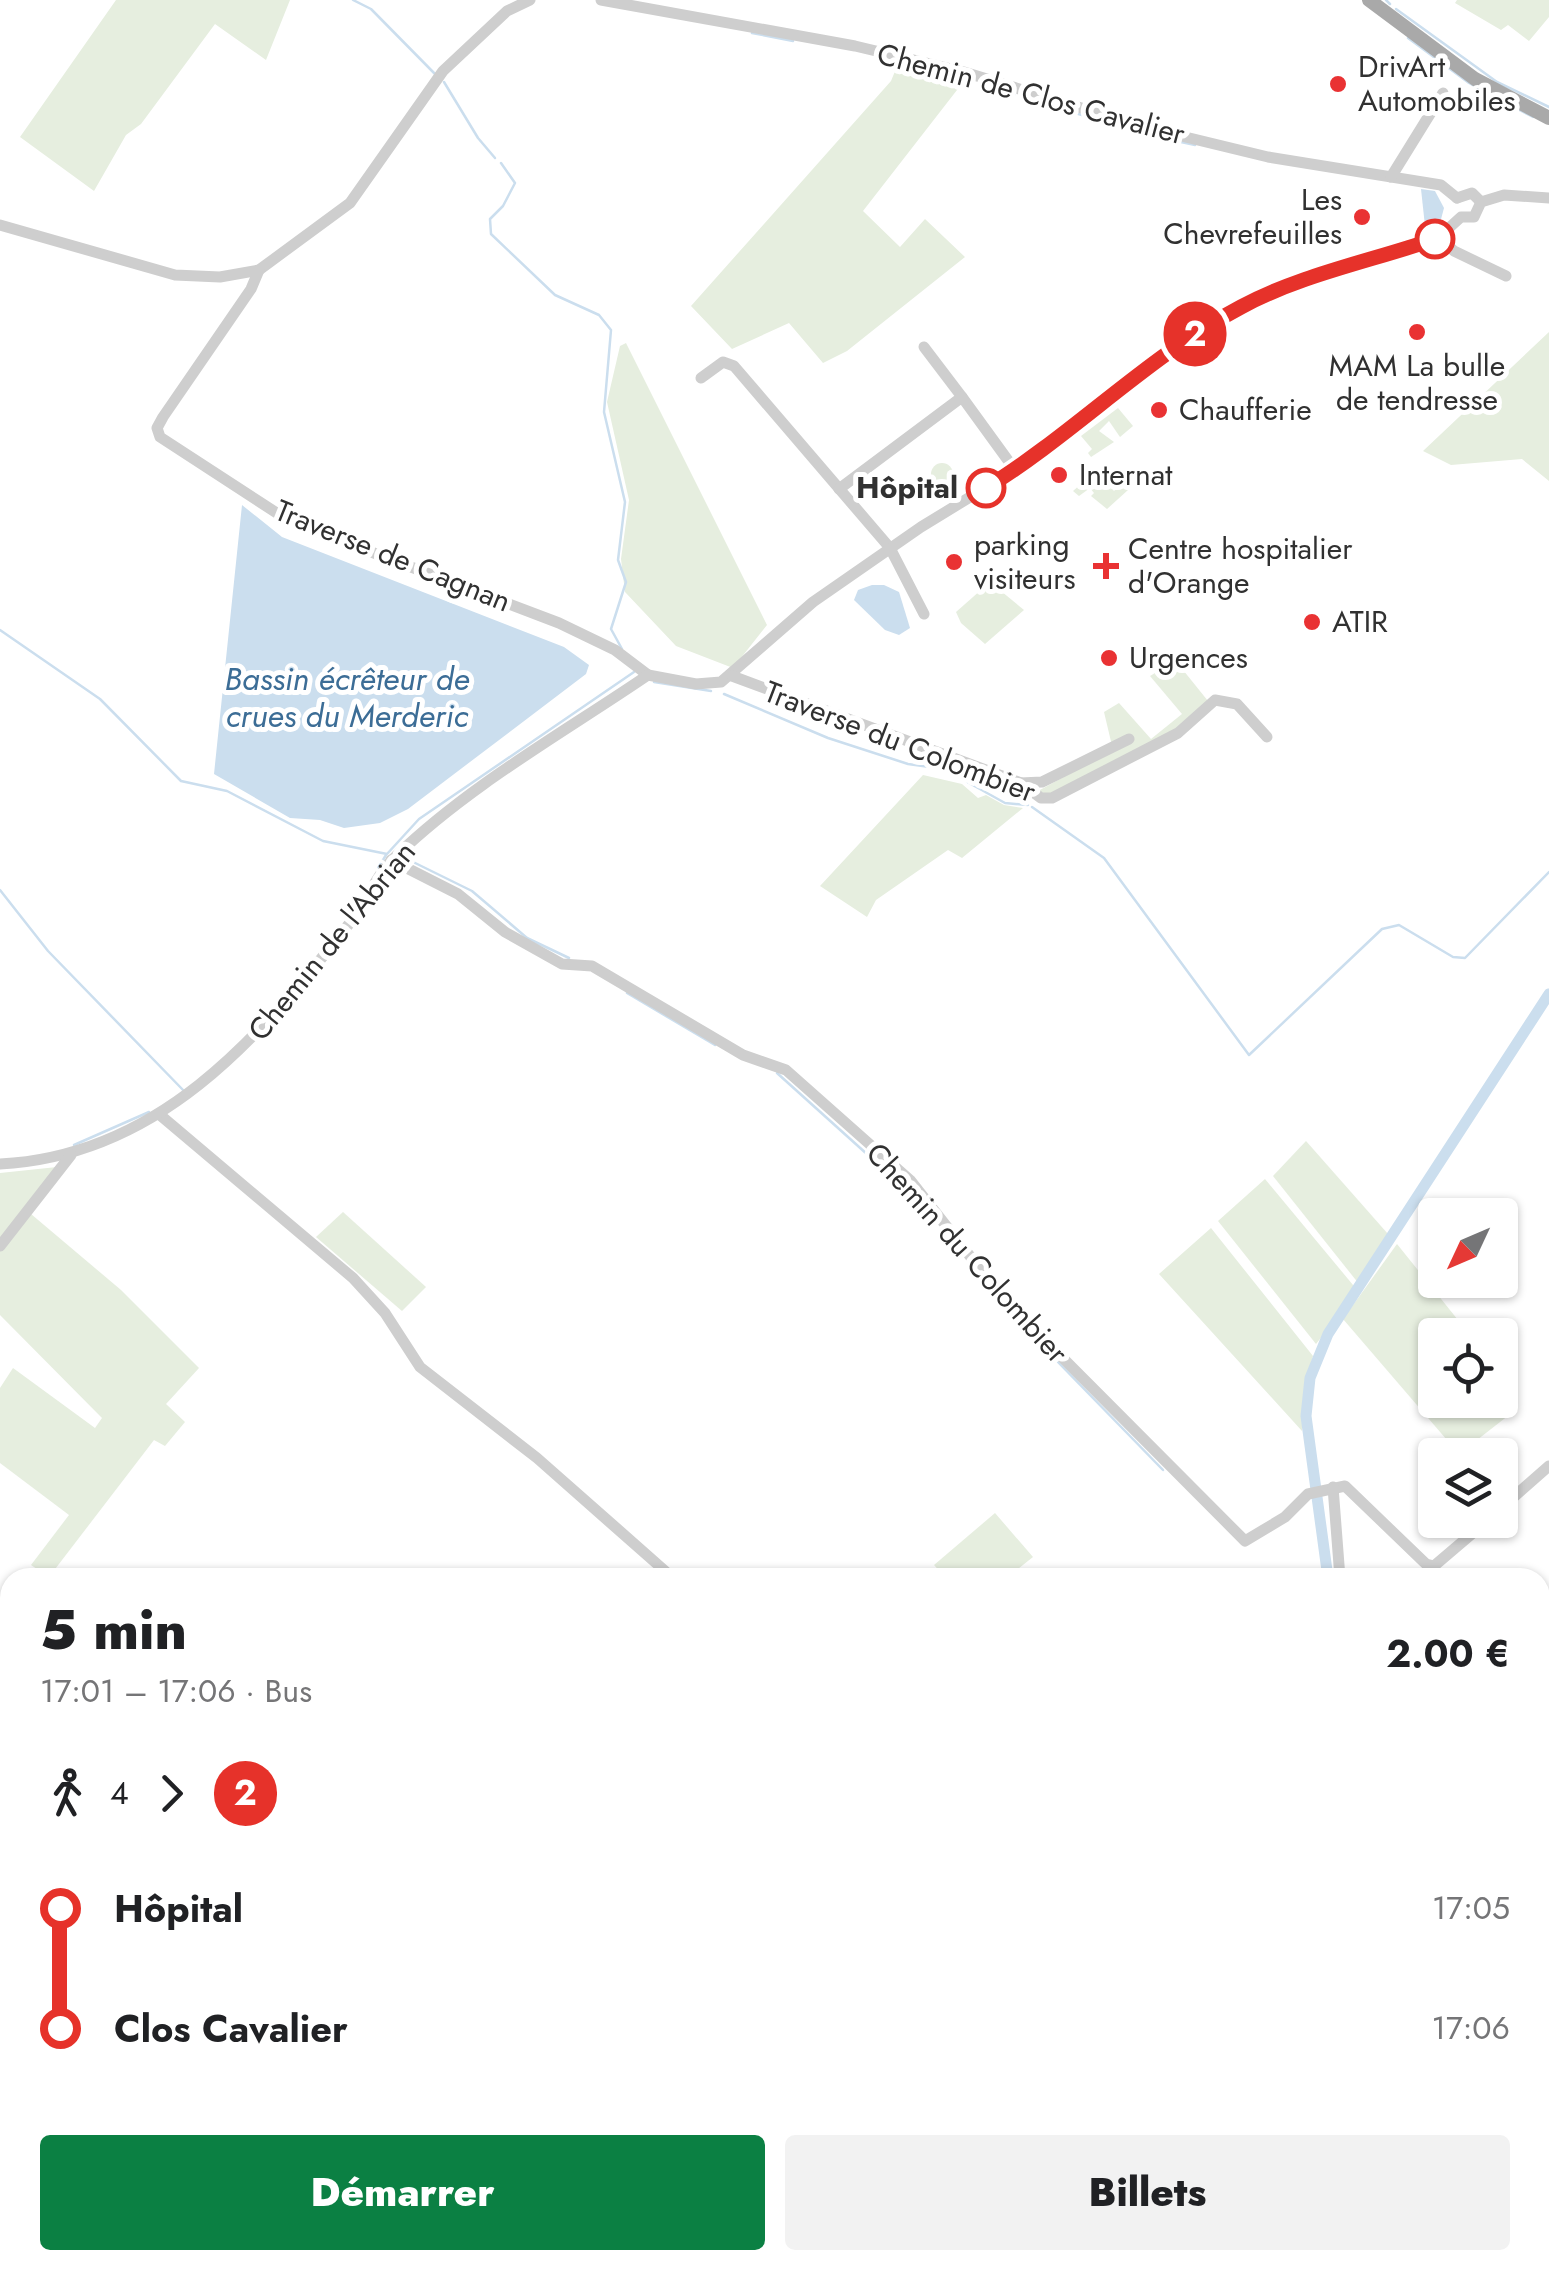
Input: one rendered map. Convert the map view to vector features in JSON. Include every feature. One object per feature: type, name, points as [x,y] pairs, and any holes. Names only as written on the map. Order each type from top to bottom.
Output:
[{"type":"main road","points":[[1369,0],[1475,79],[1549,118]]},
{"type":"street","points":[[0,225],[176,274],[220,278],[259,270],[350,203],[443,71],[507,11],[530,0]]},
{"type":"street","name":"Chemin de Clos Cavalier","points":[[601,0],[855,46],[964,72],[1158,131],[1268,157],[1441,185],[1456,198]]},
{"type":"street","points":[[1390,176],[1443,92]]},
{"type":"street","points":[[1461,217],[1455,210],[1456,198],[1472,193],[1481,202]]},
{"type":"street","points":[[645,677],[696,684],[721,682],[732,676],[760,645],[890,548],[1015,470],[1145,368],[1242,306],[1439,237],[1461,217],[1474,217],[1481,202],[1504,195],[1549,198]]},
{"type":"street","points":[[1439,237],[1454,252],[1506,276]]},
{"type":"street","name":"Traverse de Cagnan","points":[[259,270],[251,289],[163,417],[157,428],[160,437],[290,521],[476,589],[626,657],[645,677]]},
{"type":"street","points":[[924,347],[1015,470]]},
{"type":"street","points":[[701,378],[722,362],[734,366],[890,548],[924,614]]},
{"type":"street","points":[[839,490],[962,397]]},
{"type":"street","name":"Traverse du Colombier","points":[[732,676],[1020,783],[1041,798],[1052,798],[1178,732],[1215,700],[1238,704],[1266,737]]},
{"type":"street","name":"Chemin de l'Abrian","points":[[0,1164],[70,1155],[160,1115],[214,1076],[262,1029],[358,913],[391,860],[483,786],[645,677]]},
{"type":"street","points":[[1020,783],[1042,782],[1128,740]]},
{"type":"street","name":"Chemin du Colombier","points":[[391,860],[458,894],[505,932],[562,964],[592,966],[743,1055],[786,1070],[910,1180],[1003,1298],[1246,1541],[1323,1489]]},
{"type":"street","points":[[160,1115],[353,1278],[386,1313],[404,1346],[432,1378],[537,1458],[662,1568]]},
{"type":"street","points":[[0,1246],[70,1155]]},
{"type":"street","points":[[1518,1493],[1549,1466]]},
{"type":"street","points":[[1338,1568],[1323,1489],[1345,1486],[1356,1492],[1426,1564],[1434,1566],[1467,1538]]},
{"type":"green space","points":[[116,0],[290,0],[266,60],[215,24],[141,124],[126,135],[94,191],[20,137]]},
{"type":"green space","points":[[1549,0],[1549,17],[1529,41],[1508,25],[1501,30],[1455,3]]},
{"type":"green space","points":[[898,64],[964,81],[863,211],[900,247],[925,219],[965,257],[847,351],[823,363],[789,323],[732,349],[691,306],[891,81]]},
{"type":"green space","points":[[1549,332],[1549,481],[1522,459],[1451,465],[1423,451]]},
{"type":"green space","points":[[626,343],[767,625],[733,668],[676,646],[625,592],[621,559],[629,500],[607,402],[620,346]]},
{"type":"green space","points":[[1118,408],[1133,426],[1120,437],[1109,421],[1099,431],[1114,442],[1091,457],[1088,453],[1092,449],[1081,436]]},
{"type":"green space","points":[[942,463],[950,466],[950,482],[942,485],[934,482],[931,474],[934,466]]},
{"type":"green space","points":[[1089,477],[1102,477],[1114,491],[1122,483],[1128,490],[1107,509],[1091,496],[1094,493],[1090,488],[1079,496],[1073,491]]},
{"type":"green space","points":[[990,582],[1024,610],[985,644],[961,623],[956,612]]},
{"type":"green space","points":[[1179,665],[1208,701],[1178,731],[1052,796],[1038,791],[1113,750],[1104,712],[1119,703],[1151,739],[1182,714],[1150,676],[1155,673],[1164,677]]},
{"type":"green space","points":[[923,775],[962,784],[978,798],[986,795],[1004,805],[1023,808],[962,858],[948,850],[876,900],[867,917],[820,886]]},
{"type":"green space","points":[[1306,1141],[1388,1234],[1359,1284],[1273,1176]]},
{"type":"green space","points":[[57,1167],[0,1239],[0,1173]]},
{"type":"green space","points":[[1265,1179],[1358,1291],[1316,1344],[1218,1221]]},
{"type":"green space","points":[[343,1212],[426,1287],[402,1311],[316,1237]]},
{"type":"green space","points":[[31,1214],[121,1290],[199,1368],[166,1404],[185,1422],[165,1446],[154,1440],[56,1568],[31,1565],[69,1515],[0,1463],[0,1388],[13,1368],[95,1428],[102,1418],[0,1315],[0,1250]]},
{"type":"green space","points":[[1211,1228],[1313,1356],[1306,1380],[1302,1431],[1159,1274]]},
{"type":"green space","points":[[1397,1244],[1418,1270],[1418,1298],[1440,1298],[1456,1318],[1418,1318],[1418,1406],[1343,1319]]},
{"type":"green space","points":[[1428,1418],[1505,1418],[1480,1438],[1445,1438]]},
{"type":"green space","points":[[995,1513],[1033,1557],[1019,1568],[934,1565]]},
{"type":"water","points":[[1421,189],[1435,191],[1444,208],[1440,223],[1431,228],[1425,226]]},
{"type":"water","name":"Bassin écrêteur de crues du Merderic","points":[[242,505],[282,537],[564,647],[589,665],[586,674],[408,809],[380,823],[344,828],[320,820],[290,818],[214,774]]},
{"type":"water","points":[[884,585],[899,592],[910,628],[899,635],[885,630],[854,600],[858,590]]},
{"type":"waterway","points":[[353,0],[371,9],[436,75]]},
{"type":"waterway","points":[[1386,0],[1390,4]]},
{"type":"waterway","points":[[1396,9],[1497,82],[1549,107]]},
{"type":"waterway","points":[[752,33],[793,41]]},
{"type":"waterway","points":[[1408,38],[1469,83],[1533,117]]},
{"type":"waterway","points":[[444,82],[495,158]]},
{"type":"waterway","points":[[986,85],[1015,94]]},
{"type":"waterway","points":[[1030,100],[1058,108]]},
{"type":"waterway","points":[[1075,113],[1127,128]]},
{"type":"waterway","points":[[1148,135],[1195,145]]},
{"type":"waterway","points":[[501,163],[515,183],[503,206],[490,219],[491,234],[555,295],[599,315],[611,330],[604,412],[625,502],[618,560],[626,582],[611,629],[622,649]]},
{"type":"waterway","points":[[0,630],[100,699],[181,781],[227,791],[323,841],[387,854],[419,819],[634,672]]},
{"type":"waterway","points":[[654,682],[711,691]]},
{"type":"waterway","points":[[724,694],[828,738],[908,764],[944,769],[1005,803],[1028,805]]},
{"type":"waterway","points":[[1032,807],[1104,858],[1249,1055],[1382,929],[1399,925],[1453,957],[1465,958],[1549,872]]},
{"type":"waterway","points":[[377,870],[386,855]]},
{"type":"waterway","points":[[405,858],[472,891],[527,938],[569,958]]},
{"type":"waterway","points":[[0,890],[48,951],[184,1091]]},
{"type":"waterway","points":[[348,917],[362,894]]},
{"type":"waterway","points":[[627,993],[715,1045]]},
{"type":"waterway","points":[[1327,1568],[1306,1416],[1310,1378],[1328,1334],[1549,994]]},
{"type":"waterway","points":[[777,1073],[919,1201]]},
{"type":"waterway","points":[[74,1145],[149,1112]]},
{"type":"waterway","points":[[1020,1323],[1163,1470]]},
{"type":"bus line","name":"2","points":[[986,488],[1028,461],[1157,359],[1225,316],[1260,297],[1435,239]]},
{"type":"place","name":"DrivArt Automobiles","points":[[1338,84]]},
{"type":"place","name":"Les Chevrefeuilles","points":[[1362,217]]},
{"type":"place","name":"MAM La bulle de tendresse","points":[[1417,332]]},
{"type":"place","name":"Chaufferie","points":[[1159,410]]},
{"type":"place","name":"Internat","points":[[1059,475]]},
{"type":"place","name":"Hôpital","points":[[986,488]]},
{"type":"place","name":"parking visiteurs","points":[[954,562]]},
{"type":"place","name":"Centre hospitalier d'Orange","points":[[1106,566]]},
{"type":"place","name":"ATIR","points":[[1312,622]]},
{"type":"place","name":"Urgences","points":[[1109,658]]}]
